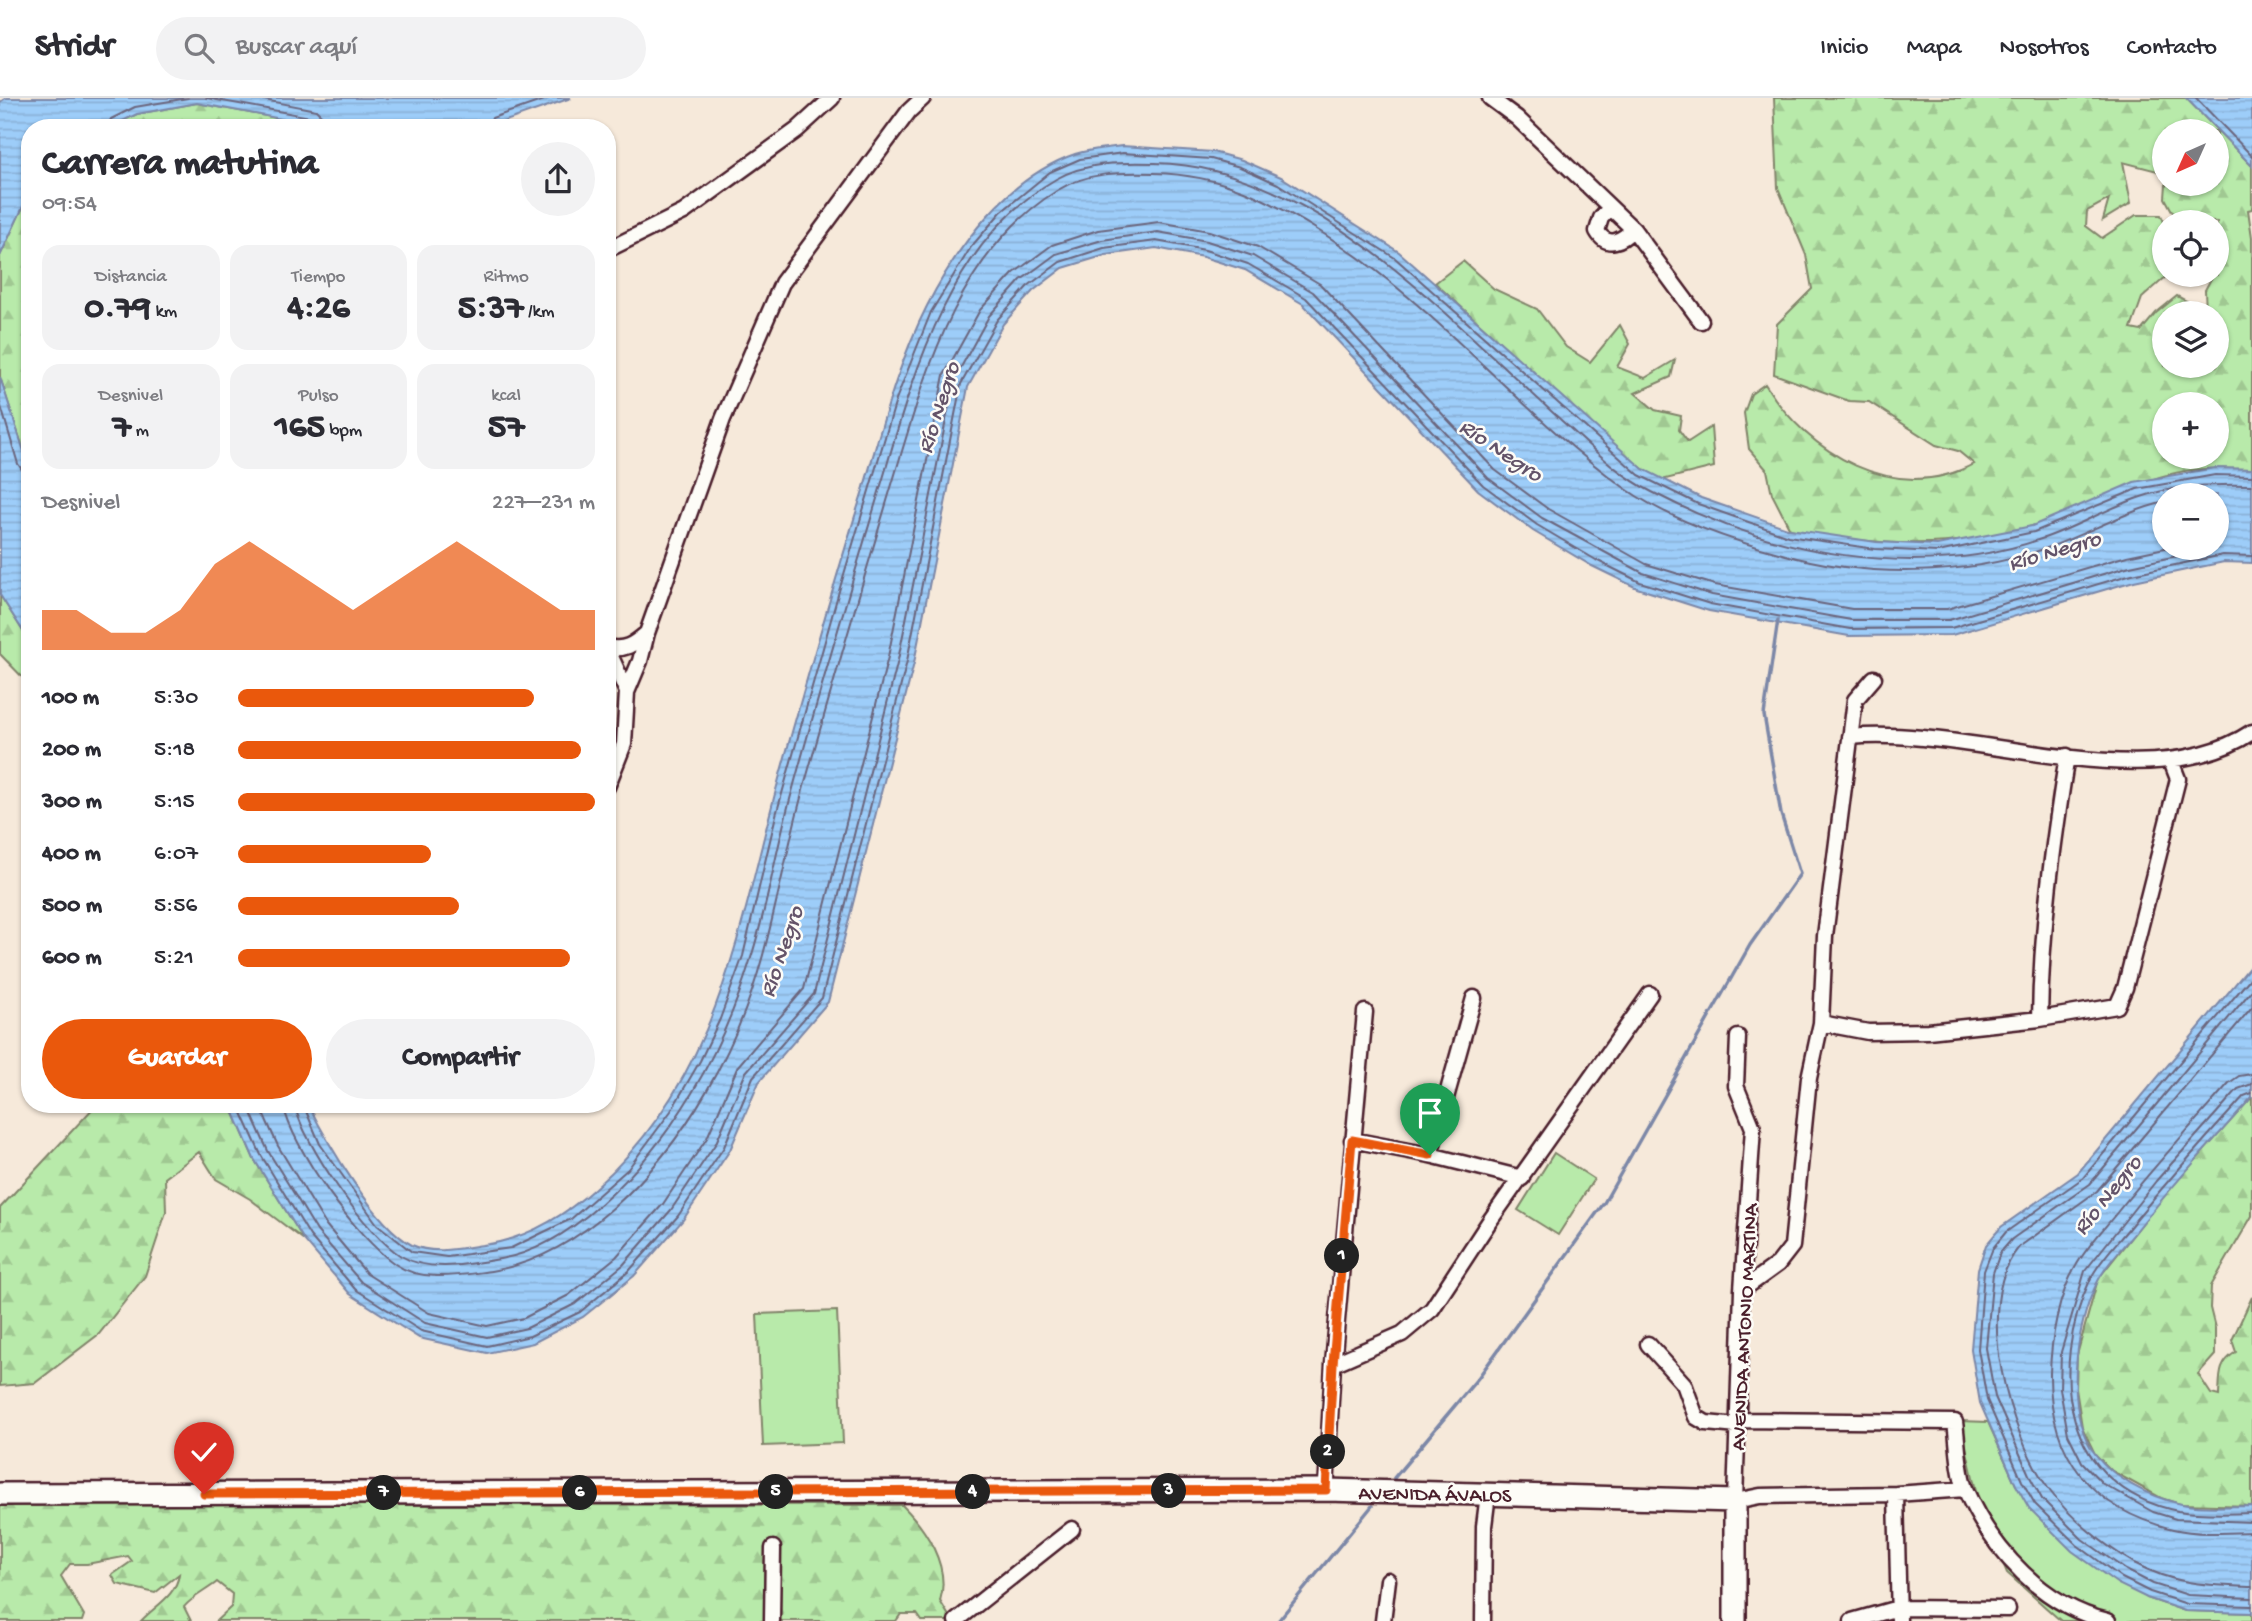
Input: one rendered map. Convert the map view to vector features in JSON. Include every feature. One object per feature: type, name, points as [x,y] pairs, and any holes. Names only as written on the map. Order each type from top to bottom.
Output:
[{"type":"street","points":[[616,246],[684,212],[797,130],[832,98]]},
{"type":"street","points":[[616,765],[624,744],[627,692],[723,419],[782,283],[909,111],[923,98]]},
{"type":"street","points":[[1490,98],[1517,118],[1633,229],[1701,321]]},
{"type":"street","points":[[1610,208],[1601,218],[1597,231],[1600,237],[1608,242],[1617,241],[1633,229]]},
{"type":"street","points":[[616,647],[628,648],[647,634]]},
{"type":"street","points":[[616,667],[627,692]]},
{"type":"street","points":[[1742,1290],[1778,1264],[1792,1246],[1809,1078],[1821,1023],[1825,936],[1850,737],[1856,701],[1874,678]]},
{"type":"street","points":[[1850,737],[1883,734],[1936,738],[2067,757],[2171,761],[2237,743],[2252,732]]},
{"type":"street","points":[[2040,1019],[2041,968],[2051,862],[2067,757]]},
{"type":"street","points":[[1821,1023],[1868,1032],[1904,1032],[2040,1019],[2117,1006],[2125,988],[2167,833],[2178,779],[2171,761]]},
{"type":"street","points":[[1333,1364],[1402,1334],[1432,1309],[1650,994]]},
{"type":"street","points":[[1430,1155],[1474,998]]},
{"type":"street","points":[[1326,1490],[1333,1364],[1365,1012]]},
{"type":"street","name":"AVENIDA ANTONIO MARTINA","points":[[1735,1621],[1735,1500],[1742,1290],[1753,1128],[1736,1086],[1738,1037]]},
{"type":"street","points":[[1352,1140],[1430,1155],[1522,1178]]},
{"type":"street","points":[[1648,1344],[1684,1384],[1696,1417],[1706,1423],[1955,1422],[1965,1489],[2010,1559],[2035,1585],[2079,1615],[2108,1621]]},
{"type":"street","points":[[1735,1500],[1760,1496],[1896,1494],[1965,1489]]},
{"type":"street","name":"AVENIDA ÁVALOS","points":[[0,1494],[1326,1490],[1735,1500]]},
{"type":"street","points":[[1483,1621],[1484,1526],[1488,1494]]},
{"type":"street","points":[[1896,1494],[1899,1615]]},
{"type":"street","points":[[956,1621],[1072,1529]]},
{"type":"street","points":[[772,1621],[773,1548]]},
{"type":"street","points":[[1383,1621],[1388,1580]]},
{"type":"street","points":[[1852,1621],[1899,1615],[2008,1609]]},
{"type":"green space","points":[[1774,98],[2186,98],[2206,119],[2152,119],[2152,170],[2123,162],[2131,203],[2103,220],[2109,199],[2087,211],[2086,226],[2102,238],[2136,215],[2152,215],[2152,287],[2154,287],[2142,298],[2131,329],[2141,331],[2152,318],[2152,378],[2229,378],[2229,301],[2206,301],[2205,290],[2207,287],[2229,287],[2229,210],[2172,210],[2165,196],[2230,196],[2230,143],[2252,166],[2252,209],[2248,210],[2252,237],[2252,469],[2229,468],[2229,392],[2152,392],[2152,469],[2199,469],[2178,472],[2133,486],[2032,526],[1972,539],[1882,542],[1790,529],[1772,494],[1767,470],[1749,449],[1744,413],[1751,394],[1765,384],[1804,432],[1829,451],[1856,466],[1884,475],[1914,479],[1944,475],[1974,464],[1958,451],[1936,445],[1869,402],[1849,401],[1774,374],[1777,324],[1812,289],[1806,255],[1778,188]]},
{"type":"green space","points":[[197,103],[281,119],[127,119],[137,114]]},
{"type":"green space","points":[[21,211],[21,442],[0,377],[0,256]]},
{"type":"green space","points":[[1463,261],[1494,289],[1537,309],[1566,347],[1590,362],[1620,325],[1630,344],[1617,367],[1645,378],[1675,360],[1671,377],[1635,393],[1655,410],[1681,416],[1679,430],[1688,442],[1711,427],[1714,467],[1662,480],[1643,469],[1605,438],[1435,283]]},
{"type":"green space","points":[[2177,296],[2186,301],[2171,301]]},
{"type":"green space","points":[[0,595],[21,628],[21,676],[0,654]]},
{"type":"green space","points":[[2252,1097],[2252,1216],[2211,1286],[2210,1308],[2215,1328],[2215,1355],[2198,1374],[2211,1394],[2219,1396],[2223,1365],[2236,1352],[2232,1340],[2252,1297],[2252,1506],[2180,1504],[2161,1498],[2112,1471],[2095,1454],[2082,1427],[2076,1389],[2077,1355],[2098,1279],[2168,1191]]},
{"type":"green space","points":[[89,1113],[234,1113],[254,1159],[304,1240],[250,1199],[216,1179],[199,1152],[165,1178],[166,1212],[145,1276],[99,1334],[35,1383],[0,1386],[0,1208]]},
{"type":"green space","points":[[1554,1153],[1594,1179],[1558,1235],[1518,1210]]},
{"type":"green space","points":[[837,1311],[843,1443],[763,1446],[757,1314]]},
{"type":"green space","points":[[1960,1421],[1988,1422],[2016,1485],[2147,1598],[2185,1611],[2252,1613],[2252,1621],[2061,1621],[2007,1573],[1980,1508]]},
{"type":"green space","points":[[0,1504],[902,1505],[934,1548],[942,1574],[940,1601],[952,1621],[922,1621],[917,1614],[901,1614],[896,1621],[216,1621],[231,1607],[232,1594],[217,1582],[184,1607],[191,1621],[141,1621],[170,1594],[179,1574],[155,1593],[117,1584],[112,1575],[132,1561],[128,1556],[87,1564],[70,1564],[61,1576],[84,1615],[82,1621],[0,1621]]},
{"type":"water","points":[[6,98],[571,98],[512,119],[281,119],[197,103],[137,114],[127,119],[21,119],[21,211],[0,256],[0,102]]},
{"type":"water","points":[[2186,98],[2252,98],[2252,166],[2230,143],[2230,119],[2206,119]]},
{"type":"water","name":"Río Negro","points":[[1122,146],[1213,152],[1242,160],[1281,177],[1399,252],[1643,469],[1701,498],[1790,529],[1876,542],[1937,545],[2032,526],[2134,482],[2209,469],[2252,469],[2252,563],[2224,562],[2134,581],[1952,635],[1849,636],[1709,611],[1637,588],[1592,566],[1533,531],[1478,490],[1303,304],[1245,270],[1203,257],[1156,248],[1106,255],[1063,268],[1033,291],[1003,324],[968,387],[914,663],[828,1002],[759,1082],[730,1150],[683,1220],[634,1276],[583,1317],[533,1343],[487,1353],[419,1338],[350,1294],[304,1240],[254,1159],[234,1113],[313,1113],[353,1182],[383,1220],[412,1245],[429,1250],[457,1249],[499,1242],[544,1225],[583,1199],[638,1144],[672,1096],[699,1045],[721,991],[812,660],[907,350],[940,283],[970,237],[988,216],[1028,179],[1080,152]]},
{"type":"water","points":[[0,377],[21,442],[21,628],[0,595]]},
{"type":"water","name":"Río Negro","points":[[2252,964],[2252,1097],[2165,1196],[2102,1274],[2083,1321],[2076,1369],[2079,1416],[2086,1437],[2096,1455],[2113,1472],[2144,1491],[2177,1503],[2205,1507],[2252,1506],[2252,1613],[2185,1611],[2147,1598],[2118,1584],[2072,1551],[2029,1508],[1980,1403],[1971,1349],[1978,1269],[1986,1245],[2001,1227],[2078,1173]]},
{"type":"waterway","points":[[1394,1478],[1478,1378],[1604,1203],[1750,945],[1800,874],[1781,814],[1764,715],[1778,620]]},
{"type":"waterway","points":[[1278,1621],[1372,1506]]},
{"type":"route","points":[[204,1494],[1326,1490],[1333,1364],[1352,1140],[1430,1155]]}]
